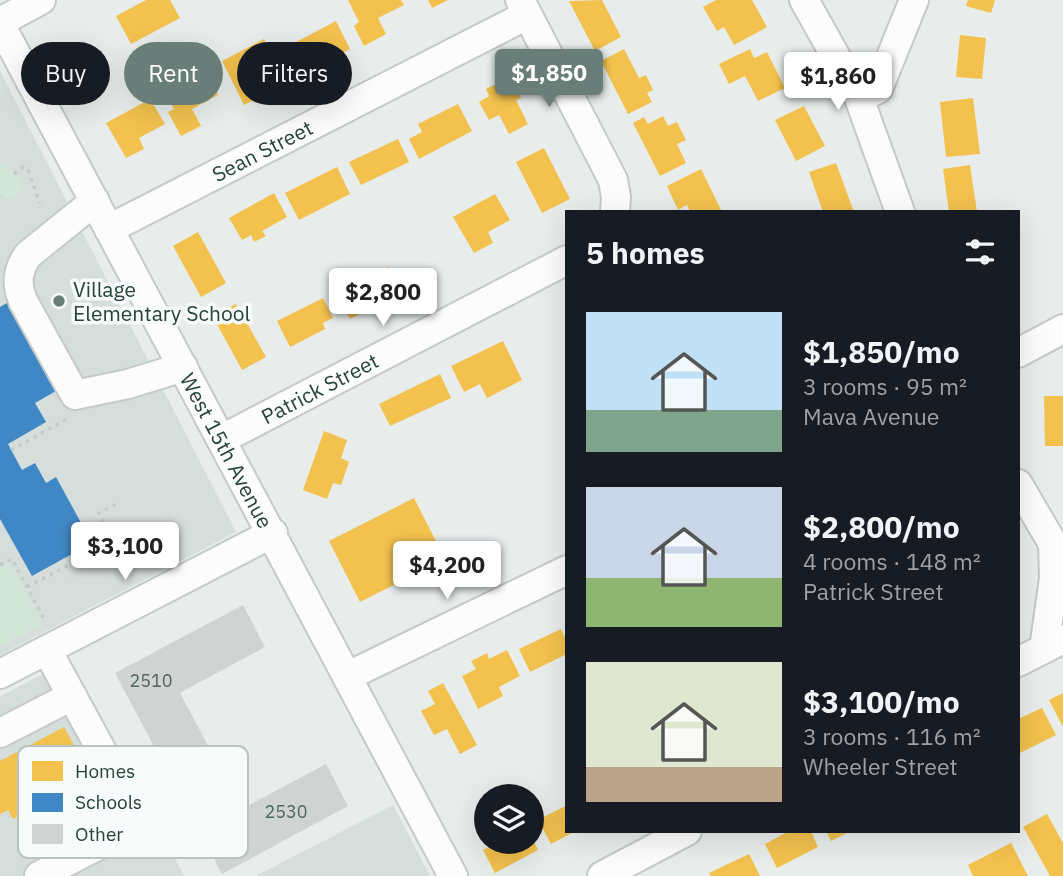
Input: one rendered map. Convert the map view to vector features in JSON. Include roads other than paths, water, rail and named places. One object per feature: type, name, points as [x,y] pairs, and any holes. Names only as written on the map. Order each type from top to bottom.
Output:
[{"type":"street","points":[[0,23],[41,0]]},
{"type":"street","points":[[804,0],[859,98],[899,210]]},
{"type":"street","points":[[859,98],[878,89],[914,0]]},
{"type":"street","points":[[524,7],[613,180],[617,197],[615,210]]},
{"type":"street","name":"Sean Street","points":[[109,229],[524,7]]},
{"type":"street","name":"West 15th Avenue","points":[[0,23],[453,876]]},
{"type":"street","points":[[94,201],[29,255],[21,265],[18,289],[23,301],[75,395],[128,384],[183,367]]},
{"type":"street","name":"Patrick Street","points":[[222,439],[565,261]]},
{"type":"street","points":[[1020,353],[1063,329]]},
{"type":"street","points":[[1020,487],[1058,547],[1054,578],[1054,644],[1020,661]]},
{"type":"street","points":[[0,674],[273,533]]},
{"type":"street","points":[[348,676],[565,571]]},
{"type":"street","points":[[47,650],[99,746]]},
{"type":"street","points":[[0,733],[72,696]]},
{"type":"street","points":[[602,876],[683,833]]},
{"type":"street","points":[[39,876],[74,858]]},
{"type":"place","name":"Village Elementary School","points":[[59,301]]}]
